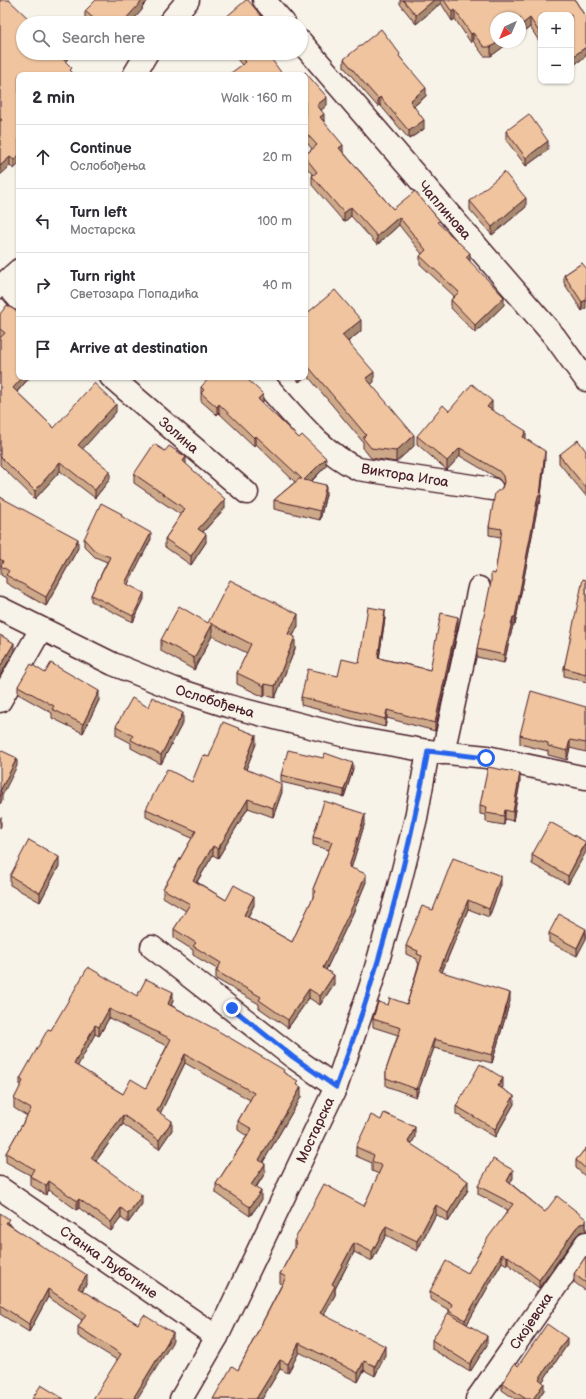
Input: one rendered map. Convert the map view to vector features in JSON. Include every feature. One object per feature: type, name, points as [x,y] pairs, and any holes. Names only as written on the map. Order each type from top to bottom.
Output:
[{"type":"street","points":[[175,16],[188,0]]},
{"type":"street","points":[[264,0],[278,16]]},
{"type":"street","name":"Чаплинова","points":[[308,50],[550,332],[586,380]]},
{"type":"street","points":[[136,72],[143,60]]},
{"type":"street","points":[[8,280],[16,294]]},
{"type":"street","name":"Золина","points":[[115,380],[247,493]]},
{"type":"street","name":"Виктора Игоа","points":[[262,380],[326,449],[343,462],[358,469],[492,489]]},
{"type":"street","points":[[436,752],[479,588]]},
{"type":"street","name":"Ослобођења","points":[[0,608],[113,664],[175,689],[228,706],[354,738],[436,752],[486,758],[586,778]]},
{"type":"street","points":[[0,701],[42,629]]},
{"type":"street","name":"Мостарска","points":[[182,1399],[217,1337],[336,1087],[371,985],[397,894],[416,818],[436,752]]},
{"type":"street","points":[[152,947],[293,1057],[336,1087]]},
{"type":"street","name":"Станка Љуботине","points":[[0,1188],[217,1337]]},
{"type":"street","name":"Скојевска","points":[[478,1399],[586,1243]]},
{"type":"building","points":[[0,0],[9,0],[26,16],[16,16],[16,60],[64,60],[72,68],[70,70],[72,72],[16,72],[16,158],[14,160],[10,157],[0,166],[0,121],[2,120],[0,118]]},
{"type":"building","points":[[96,0],[142,1],[128,16],[91,16],[85,11]]},
{"type":"building","points":[[246,0],[248,0],[261,16],[227,16]]},
{"type":"building","points":[[403,0],[434,0],[416,15]]},
{"type":"building","points":[[444,0],[575,0],[586,18],[586,47],[574,56],[574,12],[538,12],[538,30],[530,18],[526,21],[526,12],[490,12],[490,47],[484,47],[473,33],[471,34],[455,10],[452,12]]},
{"type":"building","points":[[381,29],[400,54],[399,56],[426,88],[410,101],[424,120],[409,131],[380,97],[378,99],[344,59]]},
{"type":"building","points":[[244,60],[272,60],[281,72],[232,72],[246,62]]},
{"type":"building","points":[[308,75],[327,97],[317,105],[324,114],[320,117],[343,145],[339,148],[393,209],[415,191],[440,221],[437,222],[470,253],[466,257],[504,297],[475,325],[451,300],[459,292],[420,256],[426,250],[399,217],[377,236],[351,207],[344,213],[312,176],[317,172],[308,161],[308,152],[317,145],[308,135]]},
{"type":"building","points":[[529,114],[548,141],[526,158],[506,131]]},
{"type":"building","points":[[504,172],[526,198],[492,227],[470,201]]},
{"type":"building","points":[[582,263],[586,268],[586,300],[582,302],[564,275]]},
{"type":"building","points":[[335,290],[361,320],[342,335],[374,372],[366,378],[414,435],[396,451],[371,448],[363,438],[366,435],[308,366],[308,312]]},
{"type":"building","points":[[7,305],[16,311],[16,380],[20,380],[13,388],[54,428],[94,383],[116,404],[78,445],[110,471],[95,490],[60,462],[35,491],[0,456],[0,338],[5,333],[0,329],[0,314]]},
{"type":"building","points":[[207,380],[248,380],[263,394],[258,399],[299,438],[302,435],[326,458],[304,480],[326,485],[320,511],[274,500],[299,479],[302,479],[256,436],[254,438],[219,404],[217,407],[201,393],[204,390],[201,387]]},
{"type":"building","points":[[472,384],[492,401],[487,407],[526,431],[523,437],[545,451],[540,496],[538,496],[515,617],[513,617],[504,655],[477,649],[491,582],[491,573],[495,574],[502,529],[489,527],[495,493],[502,488],[504,482],[503,476],[499,471],[460,448],[447,461],[417,436],[443,405],[449,411]]},
{"type":"building","points":[[578,440],[586,451],[586,488],[559,455]]},
{"type":"building","points":[[154,444],[165,451],[169,446],[186,457],[183,461],[225,499],[198,529],[206,534],[191,556],[165,539],[185,509],[134,474]]},
{"type":"building","points":[[0,497],[78,539],[46,597],[6,575],[9,571],[1,566],[3,561],[0,559]]},
{"type":"building","points":[[101,503],[122,514],[121,516],[151,533],[125,583],[144,593],[133,616],[91,595],[110,557],[95,551],[84,539]]},
{"type":"building","points":[[583,579],[586,580],[586,674],[564,668]]},
{"type":"building","points":[[230,580],[298,614],[288,634],[295,637],[275,686],[265,684],[264,686],[237,673],[251,644],[210,623],[212,625],[194,658],[161,640],[179,606],[208,623]]},
{"type":"building","points":[[368,607],[385,610],[378,658],[430,670],[441,613],[458,617],[435,723],[387,710],[385,719],[301,697],[308,669],[338,676],[342,659],[359,663]]},
{"type":"building","points":[[0,635],[14,643],[0,667]]},
{"type":"building","points":[[51,663],[99,691],[83,724],[52,709],[54,706],[18,686],[31,664],[45,673]]},
{"type":"building","points":[[531,691],[586,707],[586,743],[570,740],[567,751],[548,746],[548,743],[520,735]]},
{"type":"building","points":[[152,697],[183,713],[161,755],[131,740],[133,736],[116,726],[132,698],[148,707]]},
{"type":"building","points":[[223,722],[256,735],[243,768],[282,784],[273,808],[248,799],[218,849],[213,846],[193,880],[226,900],[234,885],[254,896],[244,915],[292,942],[316,891],[313,889],[332,842],[313,837],[324,801],[365,814],[349,867],[366,874],[323,968],[334,975],[320,996],[309,989],[288,1020],[259,1000],[261,997],[216,971],[221,963],[193,946],[196,943],[174,929],[190,904],[163,889],[196,831],[146,809],[167,769],[192,782],[203,755],[209,757]]},
{"type":"building","points":[[0,750],[17,758],[0,791]]},
{"type":"building","points":[[288,750],[323,758],[325,753],[353,763],[344,790],[281,775]]},
{"type":"building","points":[[488,767],[520,773],[513,812],[505,810],[504,816],[486,813],[487,807],[480,805]]},
{"type":"building","points":[[550,822],[586,842],[568,876],[532,855]]},
{"type":"building","points":[[29,840],[59,857],[40,893],[10,876]]},
{"type":"building","points":[[453,858],[501,876],[489,909],[468,900],[439,971],[510,993],[492,1055],[434,1039],[416,1089],[386,1078],[386,1070],[401,1028],[373,1019],[378,1002],[388,1005],[390,998],[407,1004],[422,956],[417,954],[418,951],[406,946],[422,906],[433,910]]},
{"type":"building","points":[[559,914],[586,929],[577,948],[549,933]]},
{"type":"building","points":[[88,967],[137,996],[146,979],[173,992],[168,1004],[215,1029],[284,1070],[283,1072],[298,1081],[296,1084],[301,1087],[259,1160],[265,1164],[251,1185],[261,1191],[250,1207],[216,1184],[252,1129],[238,1121],[254,1093],[185,1054],[157,1111],[172,1121],[159,1140],[123,1115],[91,1158],[142,1195],[128,1214],[121,1208],[111,1222],[79,1199],[77,1201],[49,1181],[46,1186],[30,1176],[34,1169],[6,1153],[31,1109],[14,1099],[23,1081],[20,1079],[48,1029],[51,1030]],"holes":[[[109,1009],[171,1039],[146,1088],[131,1079],[123,1094],[74,1064],[95,1025],[99,1027]]]},
{"type":"building","points":[[480,1064],[503,1078],[498,1086],[514,1096],[495,1129],[456,1106]]},
{"type":"building","points":[[384,1113],[415,1127],[408,1142],[468,1181],[448,1213],[436,1205],[417,1241],[386,1226],[372,1252],[354,1243],[332,1284],[335,1286],[320,1313],[385,1346],[375,1366],[364,1361],[358,1373],[299,1343],[288,1364],[280,1360],[256,1399],[213,1399],[232,1366],[238,1370],[286,1277],[280,1274],[297,1243],[294,1241],[324,1184],[364,1206],[382,1166],[372,1161],[374,1155],[356,1147],[371,1115],[381,1120]]},
{"type":"building","points":[[586,1148],[586,1169],[576,1160]]},
{"type":"building","points":[[493,1159],[513,1170],[507,1181],[545,1212],[557,1196],[586,1219],[586,1223],[580,1224],[576,1228],[539,1280],[508,1256],[507,1257],[502,1254],[465,1320],[449,1311],[452,1304],[430,1291],[446,1261],[468,1273],[487,1239],[513,1204],[478,1186]]},
{"type":"building","points":[[0,1213],[9,1219],[6,1223],[87,1275],[78,1288],[138,1324],[144,1315],[173,1333],[134,1397],[137,1399],[93,1399],[121,1354],[78,1327],[86,1314],[48,1289],[29,1324],[0,1305]]},
{"type":"building","points":[[586,1256],[586,1283],[574,1274]]},
{"type":"building","points":[[448,1313],[487,1336],[470,1364],[432,1340]]},
{"type":"building","points":[[547,1324],[567,1338],[539,1379],[544,1383],[533,1399],[526,1399],[502,1383],[515,1363],[518,1366]]},
{"type":"building","points":[[41,1385],[64,1399],[32,1399]]},
{"type":"route","points":[[232,1008],[293,1057],[336,1087],[371,985],[397,894],[416,818],[428,751],[486,758]]}]
